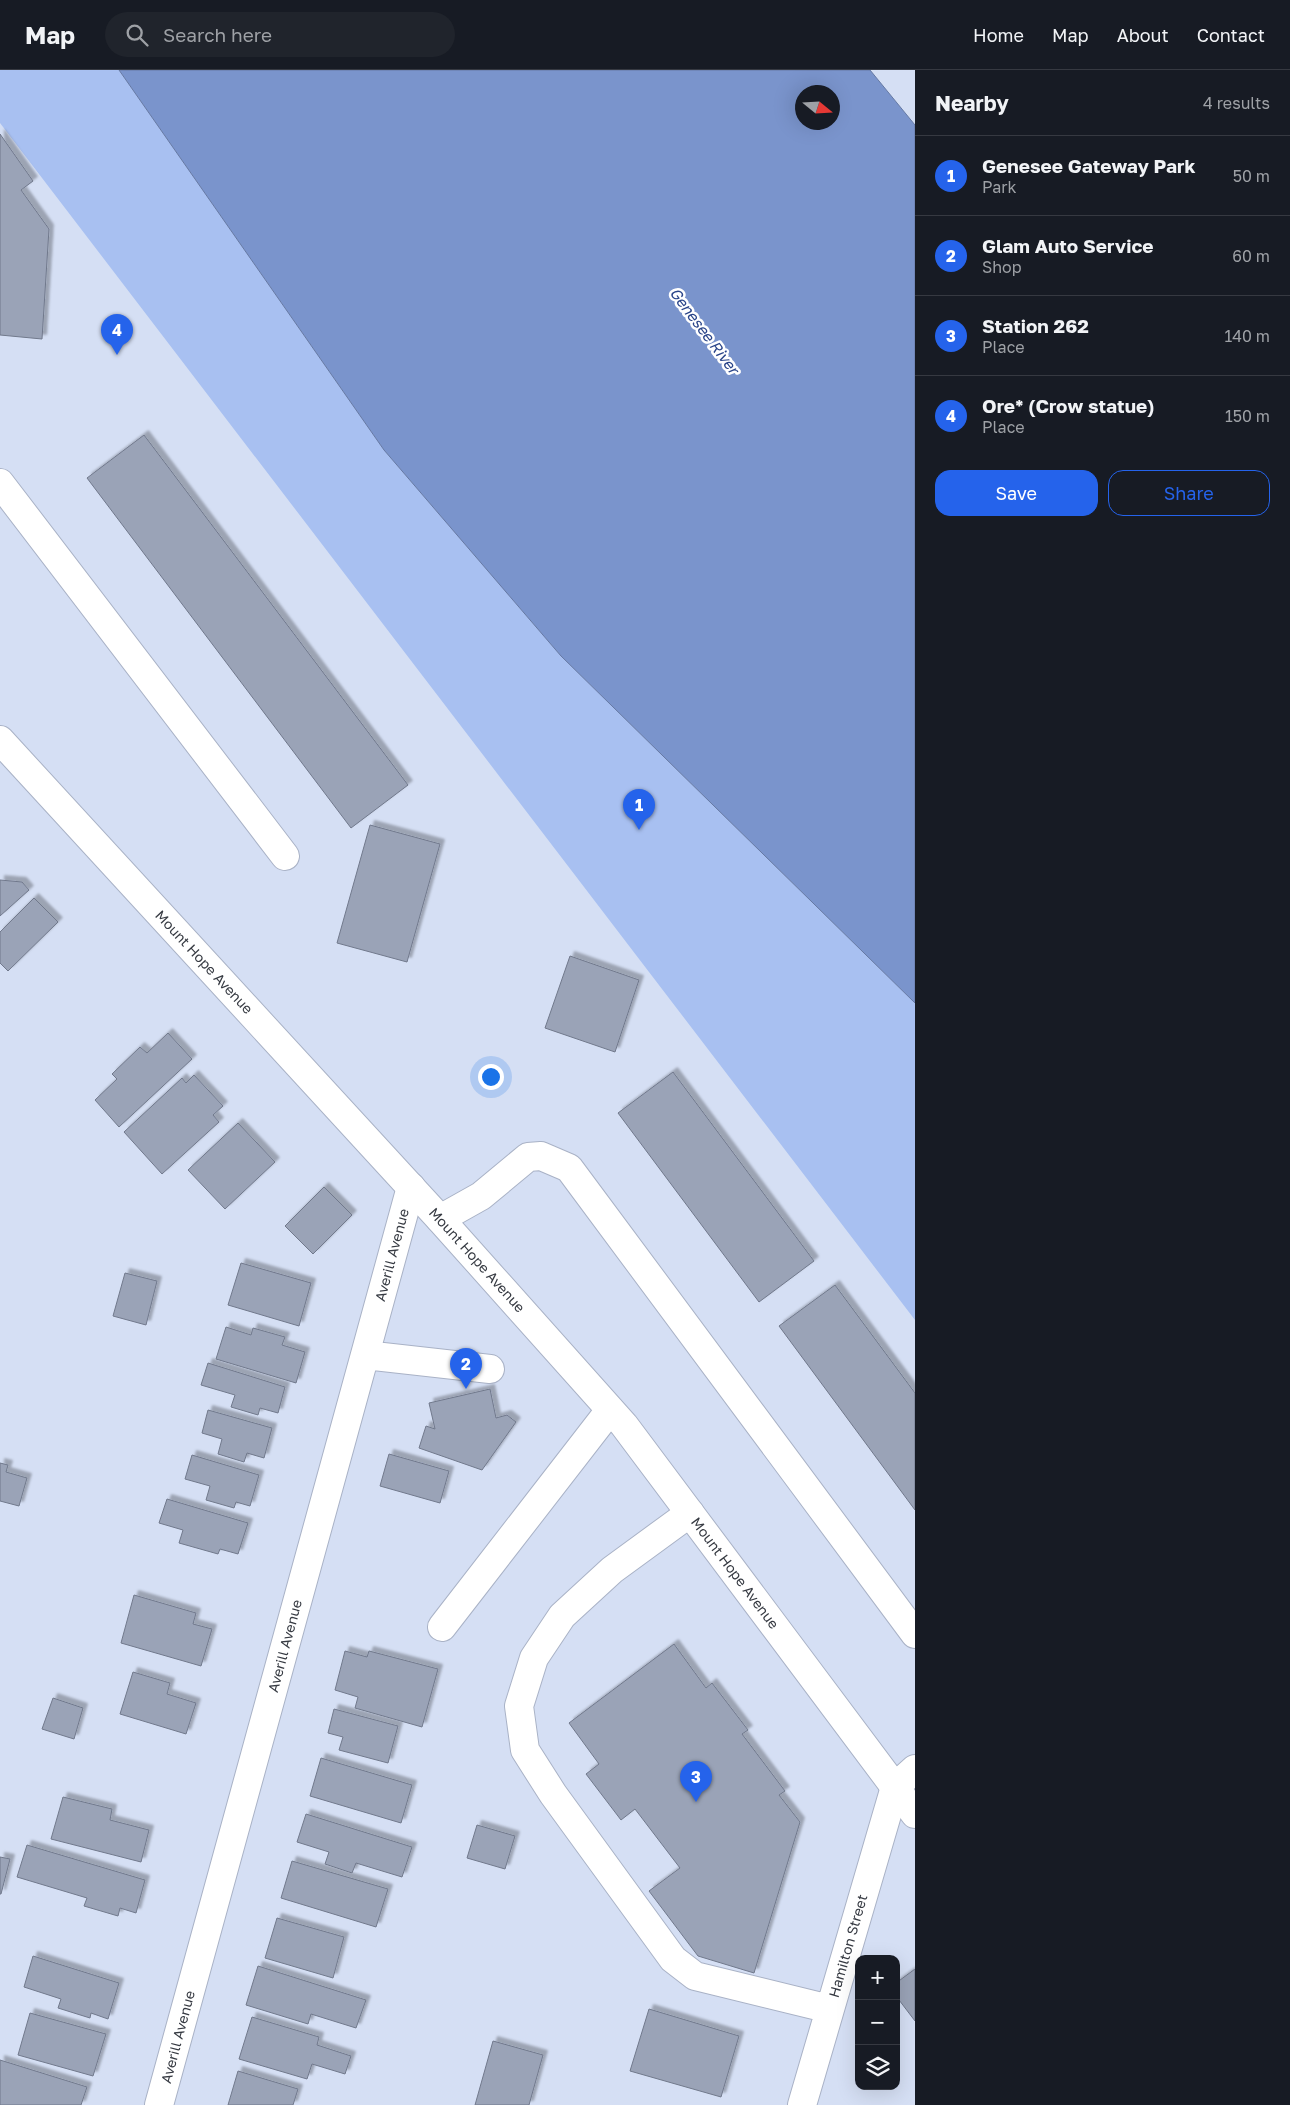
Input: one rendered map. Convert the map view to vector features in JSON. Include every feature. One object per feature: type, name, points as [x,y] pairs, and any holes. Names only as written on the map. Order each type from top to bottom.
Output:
[{"type":"main road","points":[[0,483],[285,856]]},
{"type":"main road","name":"Mount Hope Avenue","points":[[0,740],[411,1187],[610,1410],[690,1513],[905,1778],[915,1814]]},
{"type":"main road","points":[[440,1219],[481,1196],[528,1157],[541,1156],[569,1168],[915,1634]]},
{"type":"main road","name":"Averill Avenue","points":[[159,2105],[411,1187]]},
{"type":"main road","points":[[365,1355],[490,1369]]},
{"type":"main road","points":[[442,1627],[610,1410]]},
{"type":"main road","points":[[690,1513],[612,1570],[562,1616],[534,1658],[519,1706],[525,1750],[553,1794],[673,1959],[695,1976],[830,2009]]},
{"type":"main road","name":"Hamilton Street","points":[[802,2105],[830,2009],[905,1778]]},
{"type":"shaded area","points":[[0,70],[119,70],[384,450],[561,656],[915,1003],[915,1320],[0,123]]},
{"type":"water","name":"Genesee River","points":[[119,70],[870,70],[915,125],[915,1003],[561,656],[384,450]]},
{"type":"building","points":[[0,134],[33,181],[21,190],[49,229],[42,339],[0,335]]},
{"type":"building","points":[[144,435],[408,785],[351,828],[87,478]]},
{"type":"building","points":[[370,825],[440,844],[407,962],[337,943]]},
{"type":"building","points":[[0,880],[22,882],[29,890],[0,916]]},
{"type":"building","points":[[34,898],[58,922],[8,971],[0,963],[0,932]]},
{"type":"building","points":[[570,956],[639,980],[615,1052],[545,1028]]},
{"type":"building","points":[[168,1033],[192,1059],[119,1127],[95,1100],[117,1079],[112,1074],[140,1047],[147,1053]]},
{"type":"building","points":[[673,1072],[814,1261],[759,1302],[618,1113]]},
{"type":"building","points":[[194,1075],[223,1106],[213,1115],[219,1122],[162,1174],[124,1132],[182,1078],[186,1083]]},
{"type":"building","points":[[238,1123],[275,1162],[225,1209],[188,1170]]},
{"type":"building","points":[[324,1187],[352,1215],[313,1254],[285,1226]]},
{"type":"building","points":[[241,1263],[311,1283],[299,1326],[228,1305]]},
{"type":"building","points":[[125,1273],[157,1281],[146,1325],[113,1316]]},
{"type":"building","points":[[835,1285],[915,1393],[915,1510],[779,1326]]},
{"type":"building","points":[[226,1327],[251,1335],[253,1328],[285,1337],[282,1345],[305,1352],[296,1383],[216,1359]]},
{"type":"building","points":[[208,1363],[285,1387],[278,1413],[260,1408],[258,1415],[231,1407],[235,1395],[201,1385]]},
{"type":"building","points":[[490,1389],[496,1418],[507,1415],[516,1422],[482,1470],[419,1448],[426,1426],[435,1429],[429,1403]]},
{"type":"building","points":[[208,1410],[272,1428],[264,1458],[247,1453],[244,1462],[218,1454],[222,1439],[202,1433]]},
{"type":"building","points":[[389,1454],[449,1471],[440,1503],[380,1486]]},
{"type":"building","points":[[192,1455],[259,1475],[250,1506],[236,1502],[234,1508],[206,1500],[210,1486],[185,1479]]},
{"type":"building","points":[[0,1463],[8,1465],[6,1472],[27,1478],[19,1506],[0,1501]]},
{"type":"building","points":[[167,1499],[248,1523],[238,1554],[220,1549],[218,1554],[179,1543],[183,1530],[159,1523]]},
{"type":"building","points":[[134,1595],[196,1613],[193,1624],[212,1629],[201,1666],[121,1643]]},
{"type":"building","points":[[674,1644],[706,1688],[712,1683],[748,1730],[742,1734],[785,1791],[779,1795],[800,1822],[754,1973],[698,1956],[649,1891],[680,1868],[635,1809],[621,1820],[586,1774],[599,1764],[569,1723]]},
{"type":"building","points":[[345,1651],[367,1657],[369,1651],[438,1669],[422,1727],[355,1708],[358,1697],[335,1690]]},
{"type":"building","points":[[133,1672],[170,1683],[167,1694],[196,1703],[186,1734],[120,1714]]},
{"type":"building","points":[[53,1698],[83,1708],[74,1739],[42,1729]]},
{"type":"building","points":[[334,1709],[398,1726],[388,1763],[339,1750],[343,1737],[328,1733]]},
{"type":"building","points":[[321,1758],[412,1785],[401,1823],[310,1796]]},
{"type":"building","points":[[63,1797],[112,1809],[110,1820],[149,1830],[141,1862],[51,1839]]},
{"type":"building","points":[[306,1814],[412,1847],[402,1877],[356,1863],[352,1873],[325,1864],[329,1852],[297,1842]]},
{"type":"building","points":[[477,1825],[515,1836],[505,1869],[467,1858]]},
{"type":"building","points":[[27,1845],[145,1880],[136,1913],[120,1908],[118,1916],[84,1906],[87,1898],[17,1877]]},
{"type":"building","points":[[0,1857],[10,1859],[1,1894],[0,1894]]},
{"type":"building","points":[[292,1861],[388,1889],[376,1927],[281,1898]]},
{"type":"building","points":[[277,1918],[344,1937],[333,1978],[265,1958]]},
{"type":"building","points":[[33,1956],[119,1983],[108,2019],[91,2013],[90,2018],[58,2008],[61,1999],[24,1987]]},
{"type":"building","points":[[258,1966],[366,2000],[356,2028],[311,2014],[308,2024],[246,2005]]},
{"type":"building","points":[[915,1969],[915,2021],[900,2001],[900,1980]]},
{"type":"building","points":[[649,2009],[739,2036],[721,2097],[630,2071]]},
{"type":"building","points":[[30,2013],[106,2034],[93,2076],[18,2055]]},
{"type":"building","points":[[252,2017],[319,2037],[317,2045],[351,2056],[345,2074],[312,2064],[307,2079],[239,2059]]},
{"type":"building","points":[[493,2041],[543,2055],[529,2105],[475,2105]]},
{"type":"building","points":[[0,2060],[87,2087],[81,2105],[0,2105]]},
{"type":"building","points":[[238,2071],[298,2089],[293,2105],[228,2105]]},
{"type":"place","name":"Ore* (Crow statue)","points":[[117,355]]},
{"type":"place","name":"Genesee Gateway Park","points":[[639,830]]},
{"type":"place","name":"Glam Auto Service","points":[[466,1389]]},
{"type":"place","name":"Station 262","points":[[696,1802]]}]
